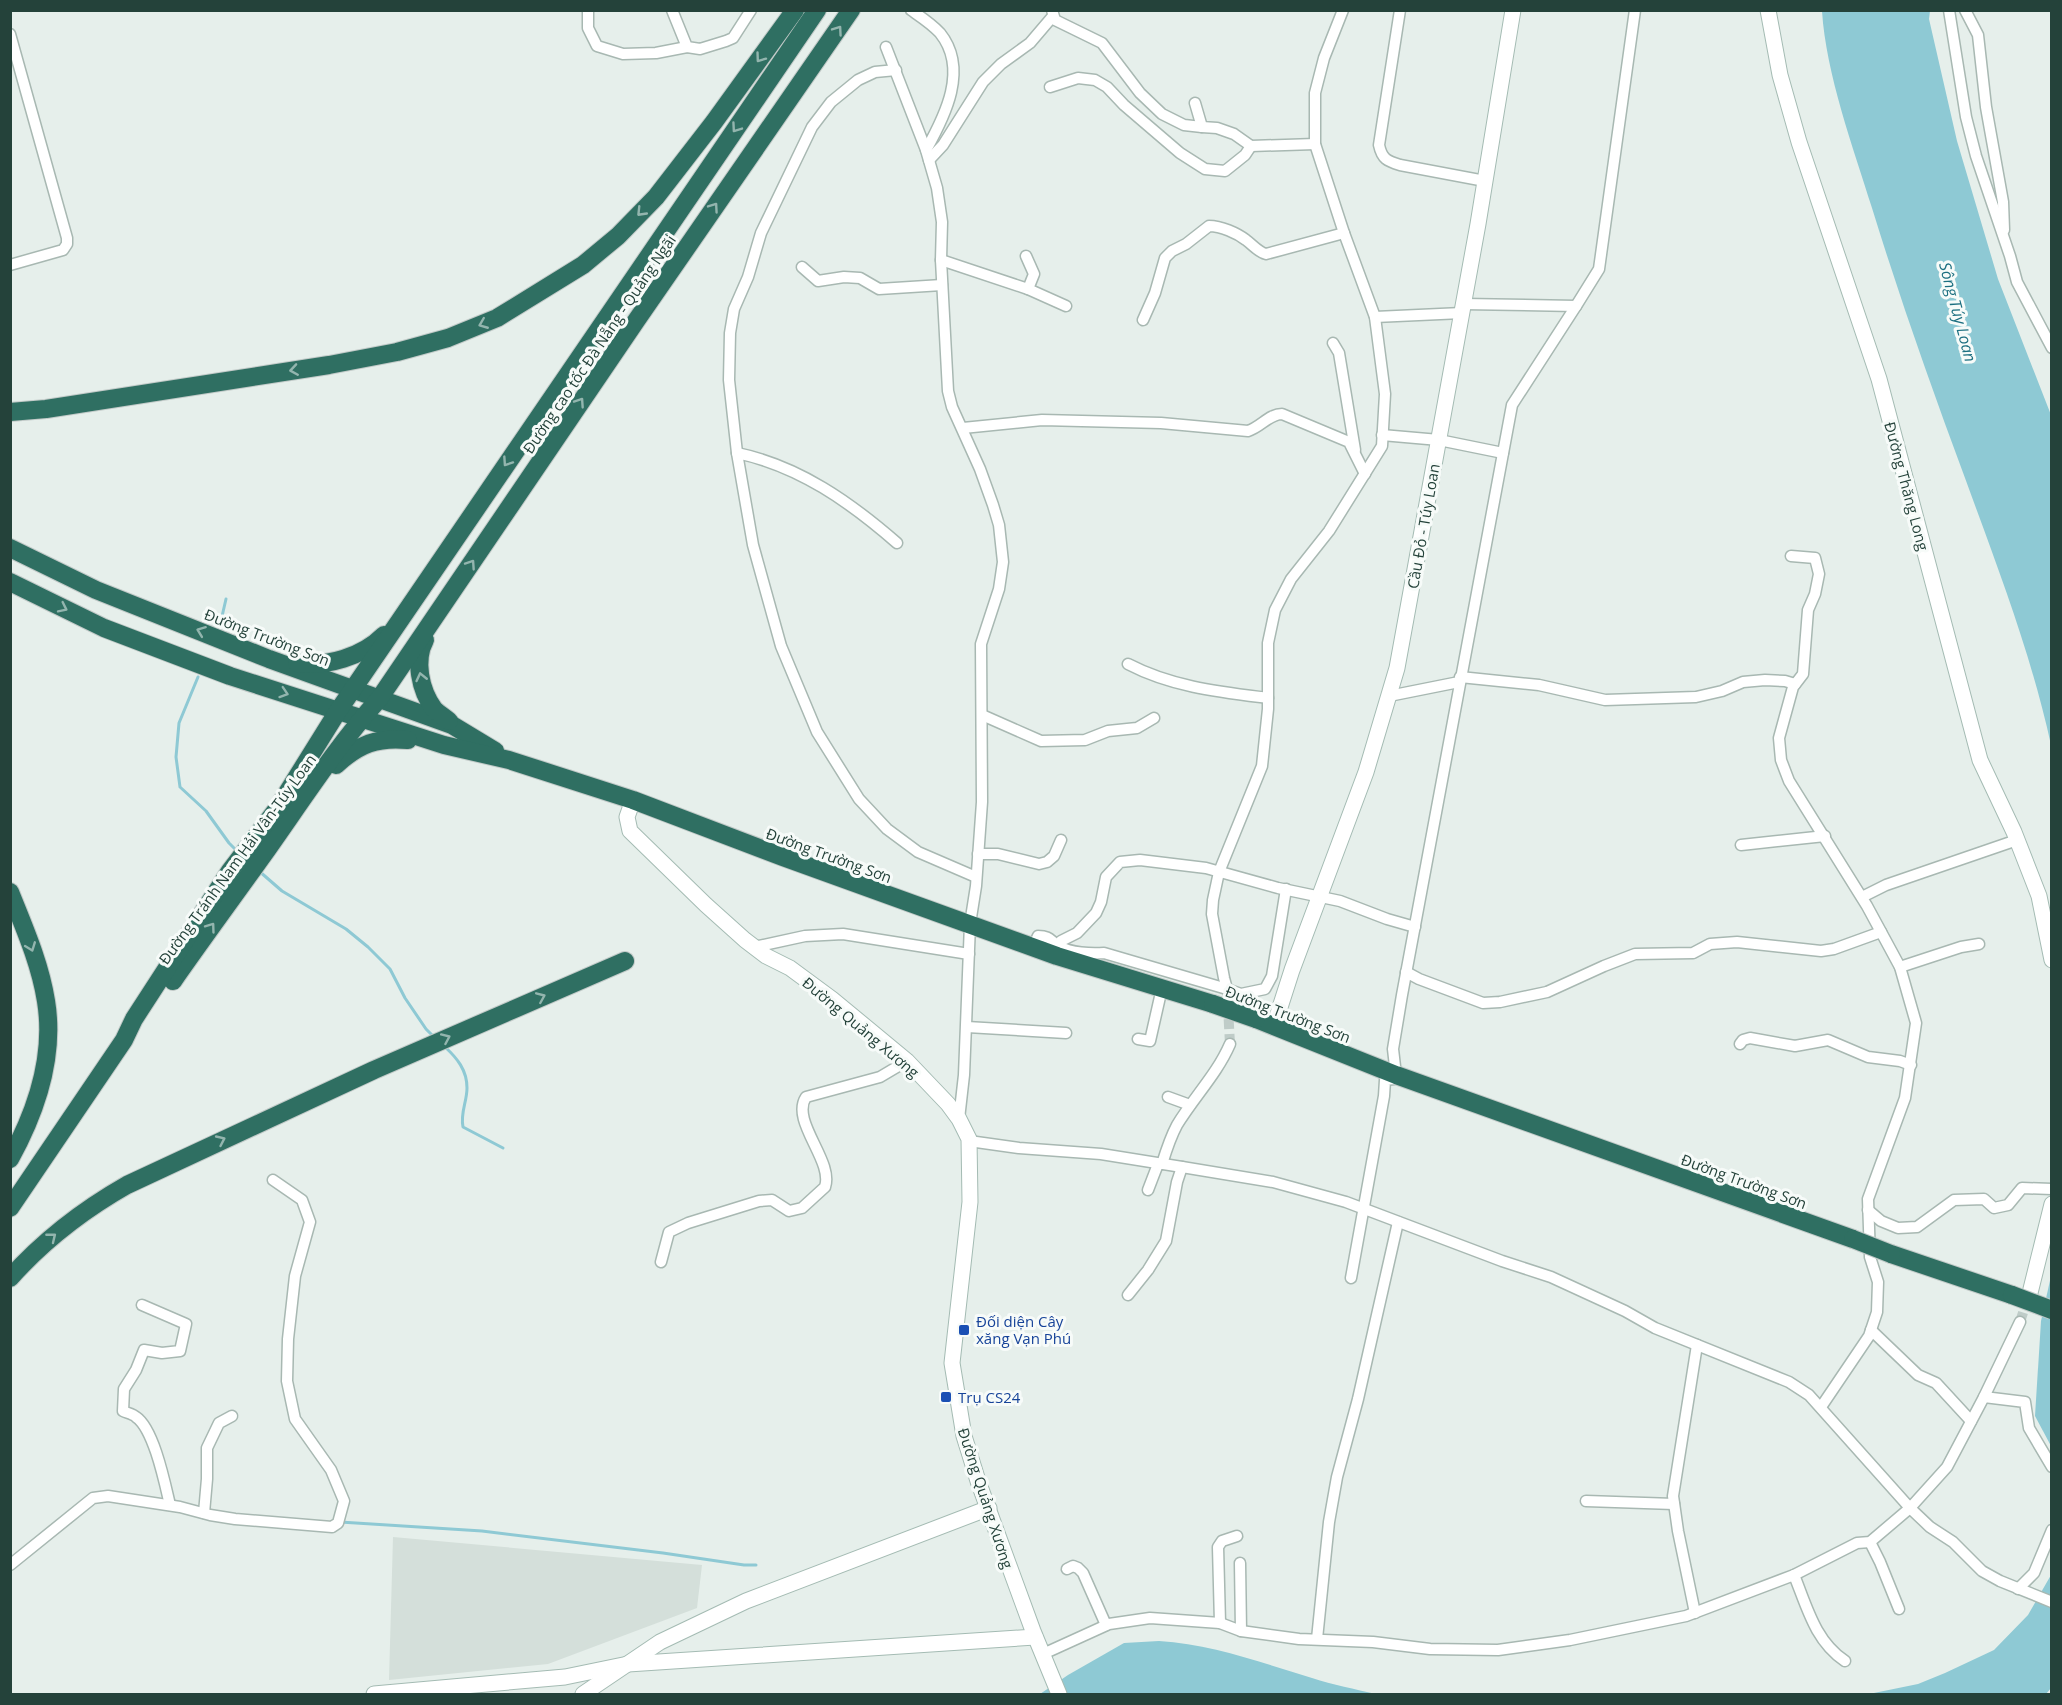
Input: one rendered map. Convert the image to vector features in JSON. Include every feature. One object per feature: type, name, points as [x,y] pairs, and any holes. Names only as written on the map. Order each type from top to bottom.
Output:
[{"type":"highway","points":[[10,412],[58,408],[397,352],[448,338],[497,318],[583,265],[618,236],[656,197],[714,122],[795,10]]},
{"type":"highway","name":"Đường cao tốc Đà Nẵng - Quảng Ngãi","points":[[353,690],[817,10]]},
{"type":"highway","name":"Đường cao tốc Đà Nẵng - Quảng Ngãi","points":[[379,699],[851,10]]},
{"type":"highway","name":"Đường Trường Sơn","points":[[10,548],[96,590],[353,690],[452,724],[509,760]]},
{"type":"highway","points":[[243,647],[281,660],[312,665],[336,661],[356,654],[374,645],[394,624],[433,572]]},
{"type":"highway","name":"Đường Trường Sơn","points":[[10,582],[104,628],[230,676],[444,745],[509,760],[633,800],[1033,947],[1256,1018],[1396,1075],[1891,1254],[2021,1294],[2052,1310]]},
{"type":"highway","points":[[452,724],[434,709],[424,688],[418,664],[421,646],[455,587]]},
{"type":"highway","name":"Đường Tránh Nam Hải Vân-Túy Loan","points":[[259,848],[277,809],[353,690]]},
{"type":"highway","name":"Đường Tránh Nam Hải Vân-Túy Loan","points":[[10,1208],[124,1040],[145,1020],[236,878],[259,848],[288,817],[362,718],[379,699]]},
{"type":"highway","points":[[288,817],[326,774],[350,752],[364,744],[390,738],[444,745]]},
{"type":"highway","points":[[10,892],[36,960],[46,1001],[48,1033],[44,1073],[37,1102],[10,1159]]},
{"type":"highway","points":[[10,1278],[41,1245],[95,1203],[127,1185],[406,1056],[621,962]]},
{"type":"street","points":[[588,10],[588,28],[597,46],[624,54],[656,53],[687,47],[700,49],[726,41],[733,38],[751,10]]},
{"type":"street","points":[[672,10],[687,47]]},
{"type":"street","points":[[911,10],[940,33],[953,59],[951,90],[927,155]]},
{"type":"street","points":[[1227,988],[1212,914],[1219,872],[1262,766],[1268,698],[1268,643],[1275,610],[1291,579],[1329,531],[1382,446],[1385,394],[1375,317],[1315,144],[1315,93],[1324,58],[1343,10]]},
{"type":"street","points":[[1400,10],[1379,145],[1381,155],[1387,162],[1485,181]]},
{"type":"street","name":"Cầu Đỏ - Túy Loan","points":[[1274,1026],[1292,970],[1366,772],[1397,668],[1485,181],[1513,10]]},
{"type":"street","points":[[1351,1278],[1385,1080],[1394,1079],[1396,1075],[1393,1049],[1406,972],[1512,405],[1599,269],[1635,10]]},
{"type":"street","name":"Đường Thăng Long","points":[[1768,10],[1780,75],[1799,142],[1879,380],[1980,760],[2017,840],[2039,896],[2052,960]]},
{"type":"street","points":[[1949,10],[1970,132],[2019,288],[2052,348]]},
{"type":"street","points":[[1965,10],[1978,35],[1986,107],[2003,202],[2004,239]]},
{"type":"street","points":[[927,155],[943,145],[983,82],[1001,64],[1030,43],[1053,13]]},
{"type":"street","points":[[1053,13],[1055,20],[1062,25],[1102,43],[1140,93],[1162,114],[1184,125],[1217,128],[1234,134],[1251,146],[1315,144]]},
{"type":"street","points":[[10,34],[67,237],[67,244],[63,250],[10,265]]},
{"type":"street","points":[[886,47],[927,155],[937,188],[942,222],[941,260],[948,391],[952,407],[980,469],[999,525],[1003,562],[999,589],[981,644],[982,802],[970,924],[967,1027],[959,1119]]},
{"type":"street","points":[[896,70],[866,75],[847,88],[822,112],[812,127],[761,233],[748,277],[734,309],[730,333],[729,380],[737,453],[753,545],[782,646],[809,715],[828,753],[859,799],[887,829],[918,852],[976,878]]},
{"type":"street","points":[[1050,87],[1078,78],[1095,80],[1107,87],[1124,105],[1180,153],[1205,169],[1225,171],[1245,155],[1251,146]]},
{"type":"street","points":[[1195,103],[1202,127]]},
{"type":"street","points":[[1143,320],[1155,293],[1165,258],[1209,226],[1216,226],[1241,237],[1259,252],[1266,254],[1344,233]]},
{"type":"street","points":[[1026,256],[1034,274],[1028,289]]},
{"type":"street","points":[[941,260],[1028,289],[1066,306]]},
{"type":"street","points":[[802,267],[818,281],[844,277],[860,278],[879,289],[942,285]]},
{"type":"street","points":[[1375,317],[1462,309],[1576,306]]},
{"type":"street","points":[[1334,343],[1340,353],[1356,453]]},
{"type":"street","points":[[963,428],[1042,420],[1161,423],[1248,431],[1255,429],[1275,414],[1282,414],[1349,442],[1365,474]]},
{"type":"street","points":[[1382,435],[1439,440],[1503,453]]},
{"type":"street","points":[[737,453],[764,459],[805,477],[842,499],[897,543]]},
{"type":"street","points":[[1791,556],[1815,558],[1819,574],[1815,594],[1808,610],[1803,674],[1795,684],[1779,738],[1781,760],[1790,781],[1862,897],[1900,967],[1916,1023],[1905,1098],[1868,1199],[1870,1257],[1878,1282],[1877,1312],[1869,1336],[1821,1407]]},
{"type":"street","points":[[1128,664],[1154,677],[1174,683],[1268,698]]},
{"type":"street","points":[[1389,696],[1460,680],[1539,685],[1605,700],[1696,697],[1722,691],[1743,682],[1765,680],[1795,684]]},
{"type":"street","points":[[982,715],[1041,741],[1085,740],[1108,731],[1137,728],[1154,718]]},
{"type":"street","name":"Đường Quảng Xương","points":[[633,800],[627,817],[630,831],[706,905],[754,947],[790,968],[832,999],[907,1061],[959,1119],[969,1141],[970,1202],[952,1363],[964,1436],[1007,1563],[1059,1695]]},
{"type":"street","points":[[1741,845],[1825,836]]},
{"type":"street","points":[[978,854],[998,854],[1039,864],[1047,862],[1054,856],[1061,840]]},
{"type":"street","points":[[1862,897],[1886,885],[2017,840]]},
{"type":"street","points":[[1059,946],[1061,941],[1077,933],[1096,913],[1101,902],[1106,877],[1120,862],[1140,860],[1206,868],[1320,898],[1340,901],[1415,927]]},
{"type":"street","points":[[1033,947],[1038,936],[1052,938],[1059,946],[1094,954],[1104,953],[1241,994],[1264,989],[1272,976],[1286,889]]},
{"type":"street","points":[[1406,972],[1483,1003],[1500,1002],[1547,992],[1635,954],[1693,953],[1710,944],[1737,942],[1821,951],[1881,932]]},
{"type":"street","points":[[754,947],[805,936],[843,934],[969,954]]},
{"type":"street","points":[[1900,967],[1961,947],[1979,944]]},
{"type":"street","points":[[1138,1039],[1150,1041],[1162,988]]},
{"type":"street","points":[[967,1027],[1066,1033]]},
{"type":"street","points":[[1740,1044],[1743,1040],[1750,1038],[1795,1046],[1828,1040],[1868,1058],[1900,1061],[1911,1065]]},
{"type":"street","points":[[1148,1190],[1168,1144],[1190,1105],[1219,1066],[1230,1044]]},
{"type":"street","points":[[662,1262],[669,1232],[688,1223],[759,1201],[772,1200],[789,1211],[802,1208],[825,1187],[826,1182],[822,1161],[802,1112],[803,1101],[806,1097],[880,1077],[907,1061]]},
{"type":"street","points":[[1168,1097],[1190,1105]]},
{"type":"street","points":[[969,1141],[1019,1148],[1101,1154],[1273,1182],[1346,1202],[1502,1261],[1551,1277],[1625,1311],[1655,1328],[1789,1382],[1809,1395],[1821,1407],[1930,1527],[1953,1542],[1982,1571],[2052,1602]]},
{"type":"street","points":[[1128,1295],[1148,1270],[1166,1241],[1175,1190],[1182,1167]]},
{"type":"street","points":[[10,1565],[93,1498],[108,1496],[274,1524],[332,1527],[338,1523],[344,1501],[331,1470],[295,1419],[287,1381],[288,1339],[295,1276],[310,1222],[302,1200],[273,1180]]},
{"type":"street","points":[[1868,1210],[1881,1221],[1898,1228],[1917,1227],[1954,1200],[1984,1199],[1994,1208],[2008,1204],[2022,1188],[2052,1189]]},
{"type":"street","points":[[2021,1294],[2052,1204]]},
{"type":"street","points":[[1317,1639],[1329,1522],[1337,1477],[1358,1400],[1398,1222]]},
{"type":"street","points":[[142,1305],[186,1324],[180,1351],[162,1353],[144,1350],[136,1370],[124,1389],[123,1411],[138,1418],[149,1434],[170,1505]]},
{"type":"street","points":[[1044,1658],[1106,1625],[1150,1618],[1220,1623],[1241,1631],[1299,1640],[1373,1642],[1430,1649],[1498,1650],[1570,1640],[1686,1616],[1794,1575],[1857,1544],[1870,1542],[1911,1508],[1947,1467],[2020,1322]]},
{"type":"street","points":[[1871,1330],[1918,1374],[1936,1383],[1971,1421]]},
{"type":"street","points":[[1695,1612],[1677,1531],[1674,1504],[1675,1475],[1689,1407],[1697,1345]]},
{"type":"street","points":[[1984,1397],[2025,1402],[2029,1428],[2052,1467]]},
{"type":"street","points":[[204,1514],[207,1448],[219,1423],[232,1416]]},
{"type":"street","points":[[1586,1500],[1674,1504]]},
{"type":"street","points":[[583,1695],[660,1642],[746,1601],[989,1508]]},
{"type":"street","points":[[2024,1591],[2052,1530]]},
{"type":"street","points":[[1220,1623],[1218,1547],[1222,1541],[1237,1536]]},
{"type":"street","points":[[1870,1542],[1899,1609]]},
{"type":"street","points":[[1240,1563],[1241,1631]]},
{"type":"street","points":[[1067,1569],[1073,1566],[1083,1573],[1106,1625]]},
{"type":"street","points":[[1794,1575],[1818,1634],[1835,1654],[1845,1661]]},
{"type":"street","points":[[376,1694],[565,1677],[628,1664],[1035,1637]]},
{"type":"shaded area","points":[[393,1537],[702,1565],[697,1608],[548,1664],[389,1680]]},
{"type":"water","name":"Sông Túy Loan","points":[[1822,11],[1930,11],[1929,19],[1957,141],[1998,279],[2051,415],[2051,745],[2034,677],[2012,610],[1917,344],[1849,135],[1829,60]]},
{"type":"water","points":[[2051,1276],[2051,1446],[2035,1416],[2041,1321]]},
{"type":"water","points":[[2051,1575],[2051,1688],[2046,1694],[1869,1694],[1918,1684],[1994,1650],[2028,1615]]},
{"type":"water","points":[[1159,1641],[1218,1650],[1328,1683],[1376,1694],[1040,1694],[1124,1643]]},
{"type":"waterway","points":[[220,625],[226,599]]},
{"type":"waterway","points":[[198,677],[179,723],[176,757],[180,787],[206,811],[236,850]]},
{"type":"waterway","points":[[259,871],[282,891],[346,929],[368,947],[390,969],[405,998],[433,1036]]},
{"type":"waterway","points":[[445,1047],[457,1060],[467,1082],[462,1117],[463,1127],[503,1148]]},
{"type":"waterway","points":[[340,1522],[482,1531],[756,1565]]},
{"type":"tunnel","points":[[1227,989],[1230,1044]]},
{"type":"tunnel","points":[[2020,1322],[2028,1297]]},
{"type":"place","name":"Đối diện Cây xăng Vạn Phú","points":[[964,1330]]},
{"type":"place","name":"Trụ CS24","points":[[946,1397]]}]
